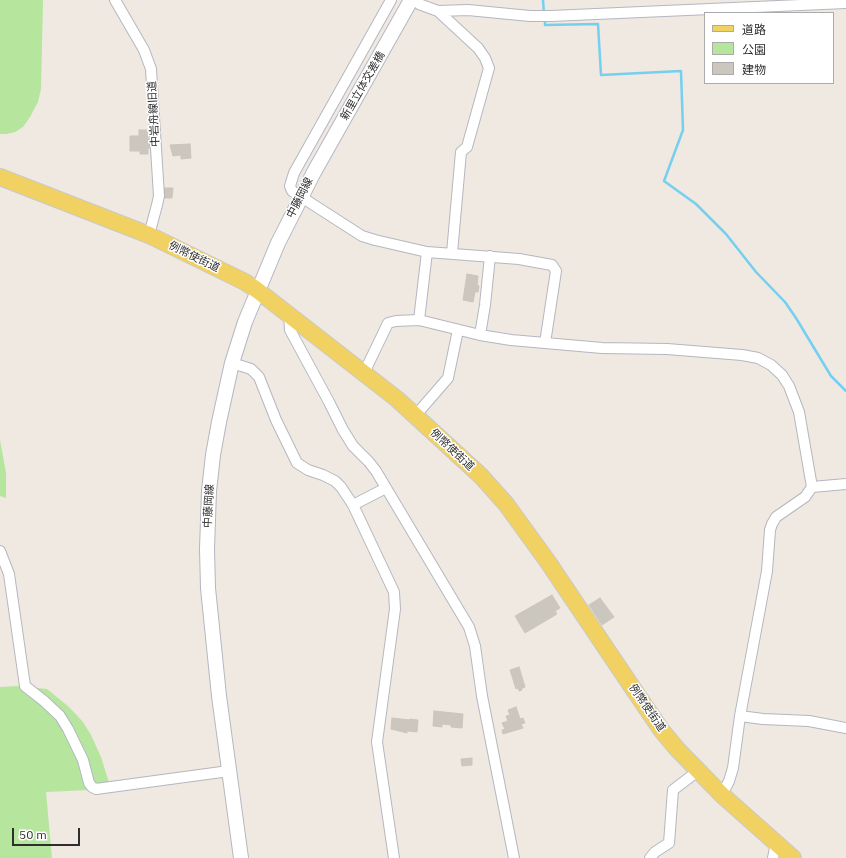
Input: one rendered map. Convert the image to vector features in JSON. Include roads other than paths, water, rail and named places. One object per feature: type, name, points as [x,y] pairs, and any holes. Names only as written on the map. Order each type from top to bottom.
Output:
[{"type":"main road","name":"新里立体交差橋","points":[[314,172],[415,2]]},
{"type":"main road","name":"中藤岡線","points":[[241,858],[219,696],[211,624],[207,549],[209,491],[218,422],[232,363],[245,322],[257,290],[300,197],[314,172]]},
{"type":"main road","name":"例幣使街道","points":[[0,177],[149,235],[229,274],[257,290],[364,373],[415,416],[480,476],[506,504],[548,562],[662,731],[774,850],[793,858]]},
{"type":"street","name":"中岩舟線旧道","points":[[115,0],[144,50],[151,69],[159,196],[149,235]]},
{"type":"street","points":[[391,0],[294,173],[290,186],[292,190],[300,197],[362,236],[427,252],[490,256],[552,265],[556,269],[545,343]]},
{"type":"street","points":[[415,2],[438,11],[478,48],[485,58],[489,68],[467,147],[461,152],[452,253]]},
{"type":"street","points":[[438,11],[468,10],[530,16],[550,16],[846,2]]},
{"type":"street","points":[[418,320],[427,252]]},
{"type":"street","points":[[480,335],[490,256]]},
{"type":"street","points":[[289,314],[290,330],[343,430],[353,446],[369,462],[386,488],[469,627],[475,646],[482,696],[514,858]]},
{"type":"street","points":[[364,373],[388,323],[418,320],[480,335],[511,340],[602,348],[667,349],[742,355],[758,358],[771,365],[782,375],[789,386],[799,412],[812,487],[805,497],[776,517],[770,530],[768,571],[740,716],[733,768],[729,781],[722,795]]},
{"type":"street","points":[[415,416],[448,378],[458,330]]},
{"type":"street","points":[[232,363],[251,369],[259,377],[276,420],[297,463],[308,470],[335,481],[341,487],[353,505],[394,592],[394,609],[377,742],[394,858]]},
{"type":"street","points":[[812,487],[846,484]]},
{"type":"street","points":[[353,505],[386,488]]},
{"type":"street","points":[[0,551],[9,574],[25,686],[60,716],[83,760],[87,778],[92,787],[96,789],[229,771]]},
{"type":"street","points":[[740,716],[763,719],[809,721],[846,728]]},
{"type":"street","points":[[650,858],[655,852],[669,842],[673,790],[698,771]]},
{"type":"waterway","points":[[543,0],[544,14]]},
{"type":"waterway","points":[[545,19],[545,25],[598,24],[601,75],[681,71],[683,130],[664,181],[696,204],[726,234],[756,272],[785,302],[831,376],[846,391]]}]
